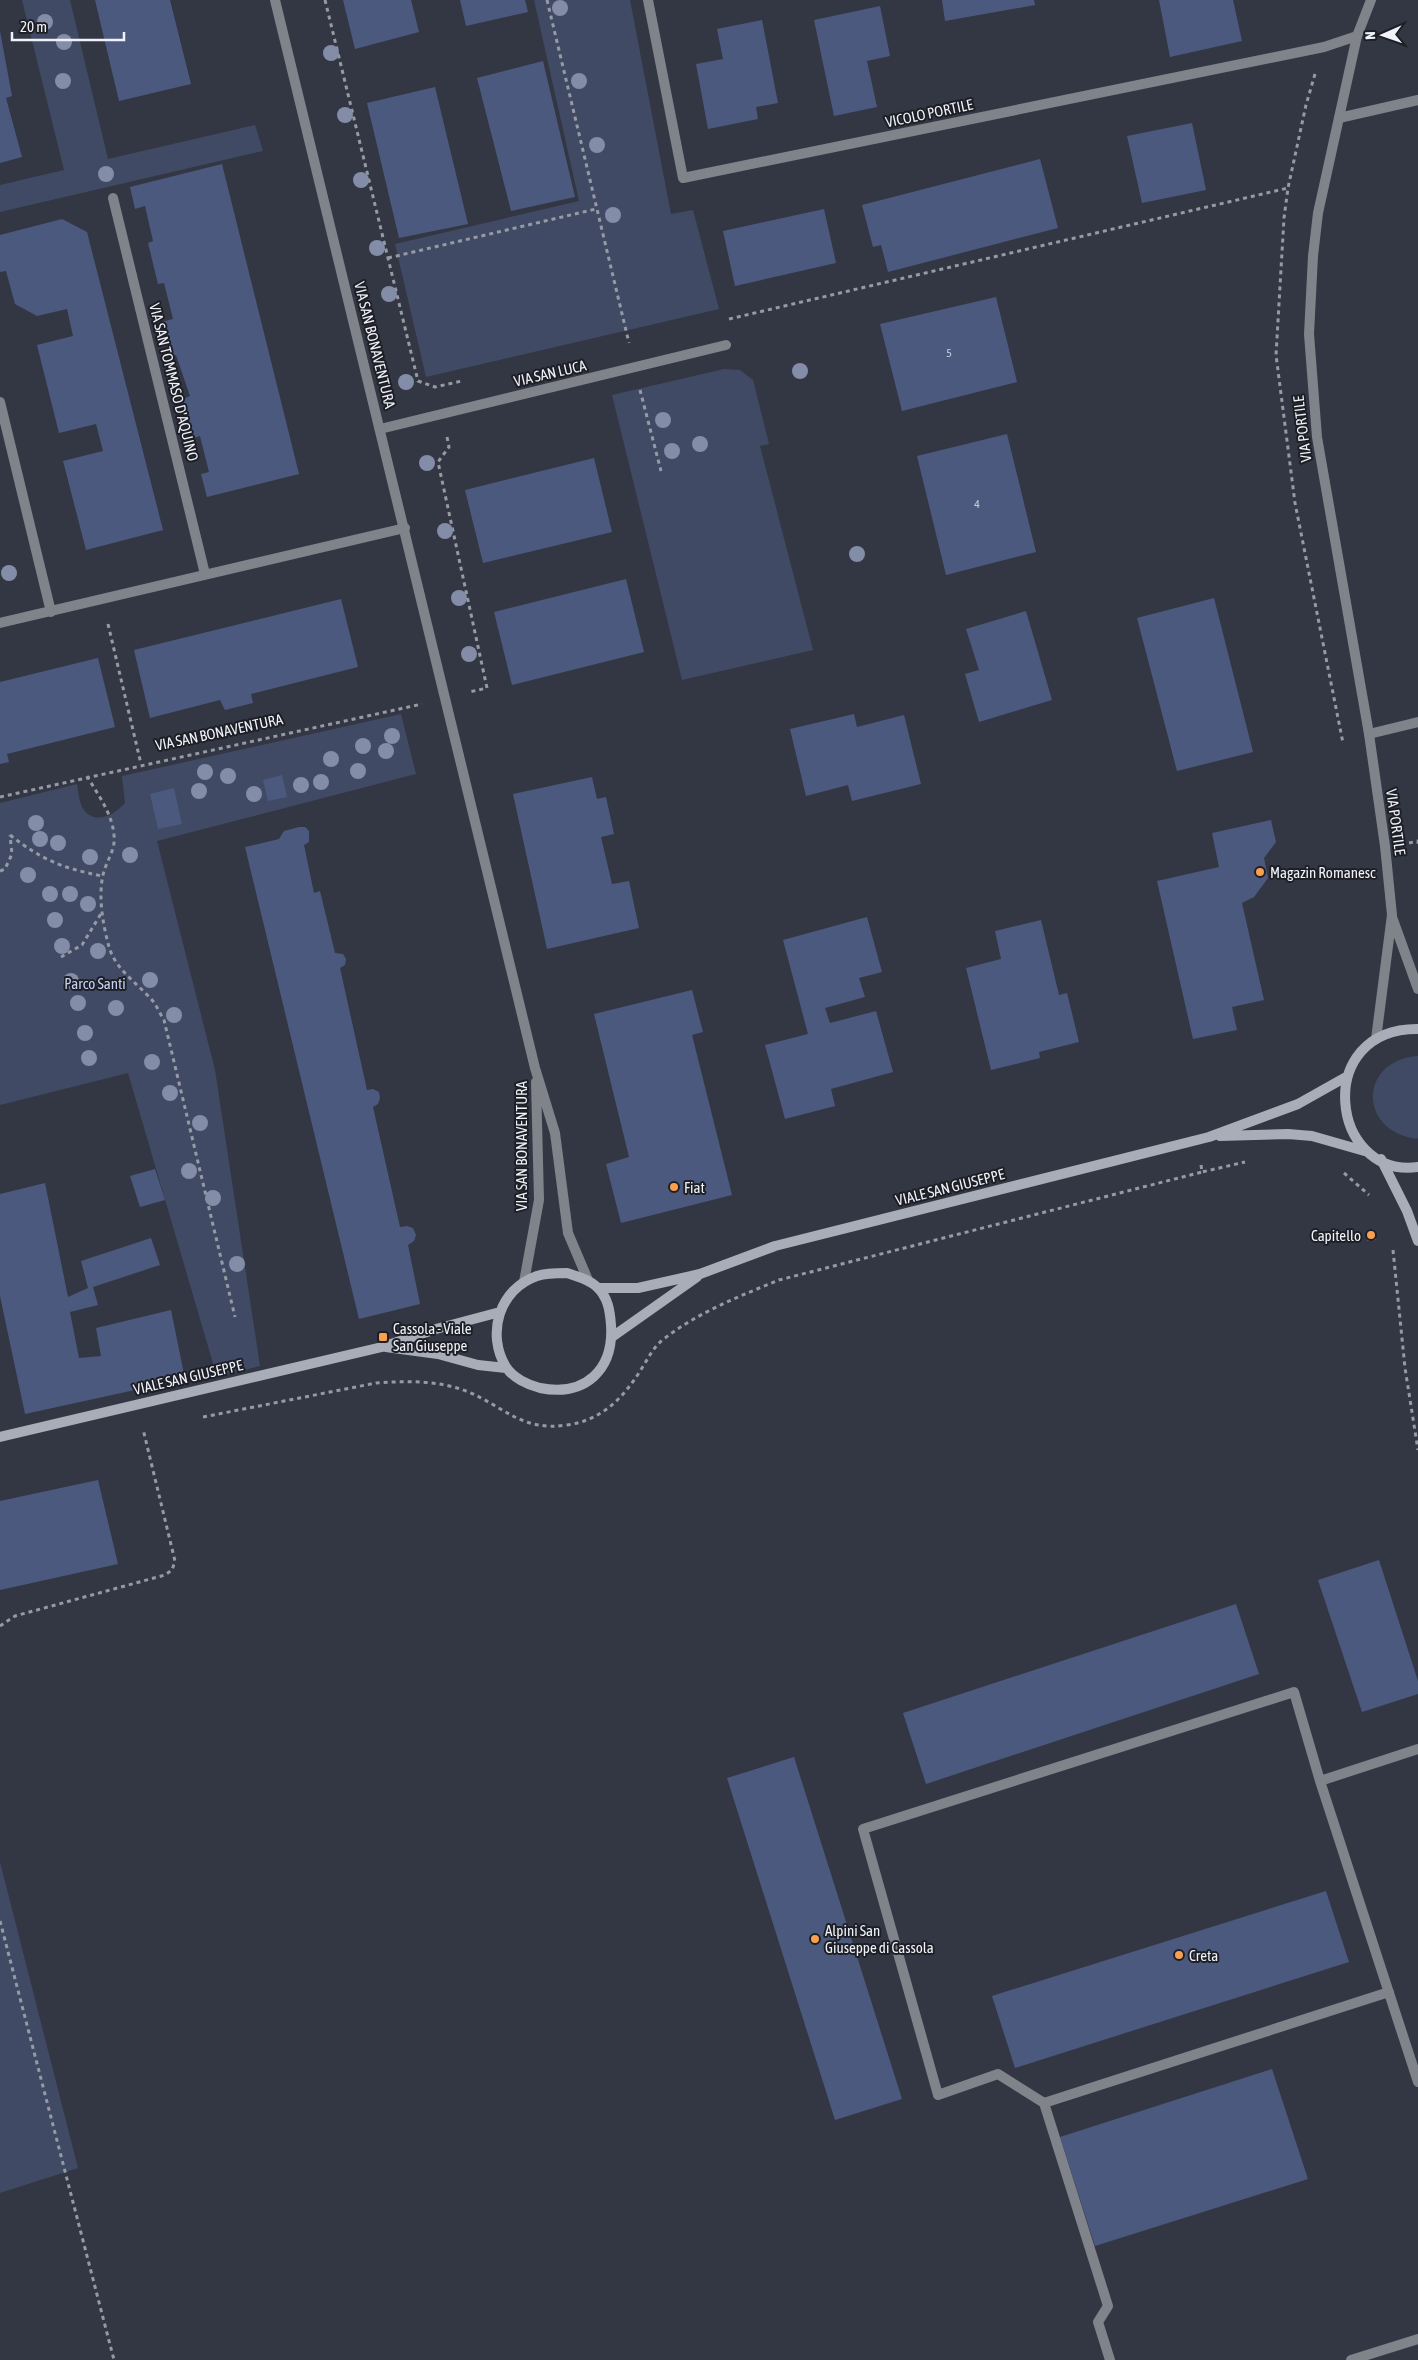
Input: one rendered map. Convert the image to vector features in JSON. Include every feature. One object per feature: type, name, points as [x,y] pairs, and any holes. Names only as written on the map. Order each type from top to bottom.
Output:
[{"type":"main road","points":[[1418,1029],[1396,1031],[1376,1039],[1363,1049],[1346,1077],[1344,1108],[1349,1124],[1368,1152],[1396,1166],[1418,1166]]},
{"type":"main road","name":"VIALE SAN GIUSEPPE","points":[[598,1288],[638,1288],[700,1274],[775,1246],[1209,1137],[1298,1104],[1346,1077]]},
{"type":"main road","name":"VIALE SAN GIUSEPPE","points":[[1209,1137],[1304,1136],[1368,1152]]},
{"type":"main road","points":[[1381,1159],[1407,1211],[1418,1241]]},
{"type":"main road","name":"VIALE SAN GIUSEPPE","points":[[553,1273],[567,1273],[588,1280],[598,1288],[607,1300],[612,1336],[611,1351],[604,1365],[583,1385],[568,1389],[551,1390],[536,1387],[516,1378],[506,1368],[497,1346],[496,1329],[500,1312],[515,1288],[536,1276],[553,1273]]},
{"type":"main road","name":"VIALE SAN GIUSEPPE","points":[[612,1336],[700,1274]]},
{"type":"main road","name":"VIALE SAN GIUSEPPE","points":[[0,1437],[382,1347],[436,1329],[500,1312]]},
{"type":"main road","name":"VIALE SAN GIUSEPPE","points":[[382,1347],[438,1354],[478,1365],[506,1368]]},
{"type":"street","name":"VIA SAN BONAVENTURA","points":[[275,0],[535,1068],[555,1133],[568,1233],[588,1280]]},
{"type":"street","name":"VICOLO PORTILE","points":[[648,0],[683,178],[1324,47],[1357,36]]},
{"type":"street","name":"VIA PORTILE","points":[[1371,0],[1357,36],[1318,213],[1313,256],[1309,334],[1317,437],[1369,734],[1385,846],[1392,915],[1376,1039]]},
{"type":"street","points":[[1339,118],[1418,100]]},
{"type":"street","name":"VIA SAN TOMMASO D'AQUINO","points":[[113,198],[205,574]]},
{"type":"street","name":"VIA SAN LUCA","points":[[380,429],[726,345]]},
{"type":"street","points":[[0,402],[50,612]]},
{"type":"street","points":[[0,622],[50,612],[405,528]]},
{"type":"street","points":[[1369,734],[1418,722]]},
{"type":"street","name":"VIA PORTILE","points":[[1392,915],[1418,989]]},
{"type":"street","name":"VIA SAN BONAVENTURA","points":[[524,1282],[539,1200],[535,1068]]},
{"type":"street","points":[[1110,2360],[1098,2322],[1108,2306],[1044,2103],[998,2074],[938,2095],[863,1829],[1294,1692],[1320,1781],[1418,2082]]},
{"type":"street","points":[[1320,1781],[1418,1749]]},
{"type":"street","points":[[1044,2103],[1388,1992]]},
{"type":"street","points":[[1351,2360],[1418,2339]]},
{"type":"path","points":[[325,0],[418,381],[435,387],[464,380]]},
{"type":"path","points":[[546,0],[628,343]]},
{"type":"path","points":[[726,320],[1288,188]]},
{"type":"path","points":[[388,258],[596,209]]},
{"type":"path","points":[[619,345],[638,340]]},
{"type":"path","points":[[640,389],[661,471]]},
{"type":"path","name":"VIA SAN BONAVENTURA","points":[[0,797],[87,776],[488,688],[438,462],[449,447],[446,433]]},
{"type":"path","points":[[102,599],[141,764]]},
{"type":"path","points":[[87,776],[111,816],[115,836],[113,851],[102,876],[102,911],[110,949],[118,965],[154,1002],[164,1020],[234,1317]]},
{"type":"path","points":[[0,871],[5,869],[12,854],[10,835],[36,855],[60,866],[102,876]]},
{"type":"path","points":[[61,957],[82,945],[102,911]]},
{"type":"path","points":[[1200,1161],[1202,1172],[1249,1161]]},
{"type":"path","points":[[1335,1167],[1352,1177],[1371,1197]]},
{"type":"path","points":[[1392,1244],[1405,1368],[1418,1450]]},
{"type":"path","points":[[0,1626],[15,1616],[165,1575],[172,1570],[175,1561],[144,1430]]},
{"type":"path","points":[[0,1921],[114,2360]]},
{"type":"green space","points":[[22,0],[70,0],[108,159],[255,125],[263,151],[0,212],[0,185],[64,170]]},
{"type":"green space","points":[[534,0],[630,0],[671,214],[693,210],[719,309],[426,377],[395,244],[579,201]]},
{"type":"green space","points":[[724,369],[740,370],[753,380],[769,444],[760,446],[813,650],[682,680],[612,395]]},
{"type":"green space","name":"Parco Santi","points":[[401,714],[416,774],[157,841],[215,1070],[260,1366],[217,1377],[128,1073],[0,1105],[0,803],[77,784],[82,807],[92,816],[104,817],[115,812],[125,803],[122,776]]},
{"type":"green space","points":[[1418,1056],[1417,1139],[1397,1133],[1384,1123],[1375,1110],[1373,1096],[1376,1082],[1385,1070],[1399,1060]]},
{"type":"green space","points":[[0,1862],[78,2168],[0,2193]]},
{"type":"building","points":[[95,0],[170,0],[191,84],[119,101]]},
{"type":"building","points":[[343,0],[411,0],[419,32],[355,49]]},
{"type":"building","points":[[460,0],[525,0],[528,12],[466,26]]},
{"type":"building","points":[[942,0],[1034,0],[1035,5],[945,21]]},
{"type":"building","points":[[1159,0],[1233,0],[1242,41],[1170,57]]},
{"type":"building","points":[[880,6],[890,56],[867,61],[877,107],[834,116],[814,20]]},
{"type":"building","points":[[762,20],[778,103],[756,107],[758,119],[708,129],[696,64],[723,59],[717,29]]},
{"type":"building","points":[[0,31],[12,96],[6,98],[22,157],[0,163]]},
{"type":"building","points":[[543,61],[575,197],[511,211],[477,78]]},
{"type":"building","points":[[435,87],[468,224],[399,238],[367,103]]},
{"type":"building","points":[[1192,123],[1206,190],[1142,203],[1127,136]]},
{"type":"building","points":[[1040,159],[1058,228],[888,272],[881,245],[873,247],[862,205]]},
{"type":"building","points":[[222,164],[299,474],[207,497],[201,474],[209,472],[200,436],[193,438],[183,399],[190,396],[176,355],[170,357],[161,322],[173,319],[164,283],[158,284],[148,243],[153,241],[145,206],[135,209],[130,187]]},
{"type":"building","points":[[824,209],[836,263],[735,286],[723,231]]},
{"type":"building","points":[[62,219],[87,232],[163,530],[86,550],[63,461],[103,451],[96,424],[59,433],[37,345],[73,336],[67,309],[37,316],[15,304],[6,271],[0,272],[0,235]]},
{"type":"building","points":[[996,297],[1017,382],[902,411],[880,324]]},
{"type":"building","points":[[1007,434],[1036,552],[946,575],[917,456]]},
{"type":"building","points":[[594,458],[612,532],[483,563],[465,490]]},
{"type":"building","points":[[626,579],[644,652],[512,685],[494,612]]},
{"type":"building","points":[[1214,598],[1253,752],[1177,771],[1137,618]]},
{"type":"building","points":[[341,599],[358,667],[251,694],[253,703],[225,710],[220,700],[150,718],[134,650]]},
{"type":"building","points":[[1026,611],[1052,700],[979,722],[965,674],[979,670],[966,629]]},
{"type":"building","points":[[98,658],[115,727],[7,754],[9,762],[0,764],[0,682]]},
{"type":"building","points":[[854,714],[857,727],[904,715],[921,784],[852,801],[848,785],[806,796],[790,729]]},
{"type":"building","points":[[282,775],[287,797],[268,801],[263,780]]},
{"type":"building","points":[[592,777],[597,799],[606,797],[614,834],[601,837],[612,884],[629,881],[639,928],[547,949],[513,794]]},
{"type":"building","points":[[174,788],[182,824],[158,829],[150,794]]},
{"type":"building","points":[[1271,820],[1276,842],[1264,858],[1268,878],[1254,897],[1242,903],[1264,1000],[1232,1007],[1237,1030],[1193,1039],[1157,881],[1219,867],[1212,833]]},
{"type":"building","points":[[305,827],[309,831],[309,842],[304,845],[314,893],[320,891],[335,953],[343,954],[346,959],[345,965],[340,968],[367,1090],[373,1089],[379,1092],[378,1104],[373,1107],[400,1227],[407,1226],[413,1228],[416,1235],[414,1241],[408,1245],[420,1304],[359,1319],[245,847],[279,839],[284,831]]},
{"type":"building","points":[[867,917],[882,972],[859,978],[865,997],[825,1008],[830,1023],[876,1011],[893,1072],[831,1089],[835,1106],[785,1119],[765,1045],[808,1034],[783,940]]},
{"type":"building","points":[[1041,920],[1059,995],[1067,993],[1079,1042],[1039,1052],[1040,1058],[991,1070],[966,968],[1001,959],[995,931]]},
{"type":"building","points":[[692,990],[703,1032],[692,1035],[732,1195],[621,1223],[606,1164],[629,1157],[594,1014]]},
{"type":"building","points":[[155,1169],[165,1200],[140,1207],[130,1176]]},
{"type":"building","points":[[45,1183],[68,1297],[88,1288],[81,1261],[151,1238],[160,1265],[93,1287],[98,1305],[70,1312],[79,1358],[101,1356],[96,1328],[171,1310],[185,1379],[25,1414],[0,1296],[0,1194]]},
{"type":"building","name":"Capitello","points":[[1374,1229],[1376,1240],[1367,1241],[1366,1231]]},
{"type":"building","points":[[98,1480],[118,1564],[0,1590],[0,1501]]},
{"type":"building","points":[[1379,1560],[1418,1681],[1418,1694],[1362,1712],[1318,1580]]},
{"type":"building","points":[[1236,1604],[1259,1674],[926,1784],[903,1713]]},
{"type":"building","name":"Alpini San Giuseppe di Cassola","points":[[794,1757],[902,2099],[835,2120],[727,1778]]},
{"type":"building","points":[[1326,1891],[1349,1962],[1015,2068],[992,1996]]},
{"type":"building","points":[[1272,2069],[1308,2179],[1095,2246],[1060,2137]]},
{"type":"place","name":"Magazin Romanesc","points":[[1260,872]]},
{"type":"place","name":"Fiat","points":[[674,1187]]},
{"type":"place","name":"Capitello","points":[[1371,1235]]},
{"type":"place","name":"Cassola - Viale San Giuseppe","points":[[383,1337]]},
{"type":"place","name":"Alpini San Giuseppe di Cassola","points":[[815,1939]]},
{"type":"place","name":"Creta","points":[[1179,1955]]}]
